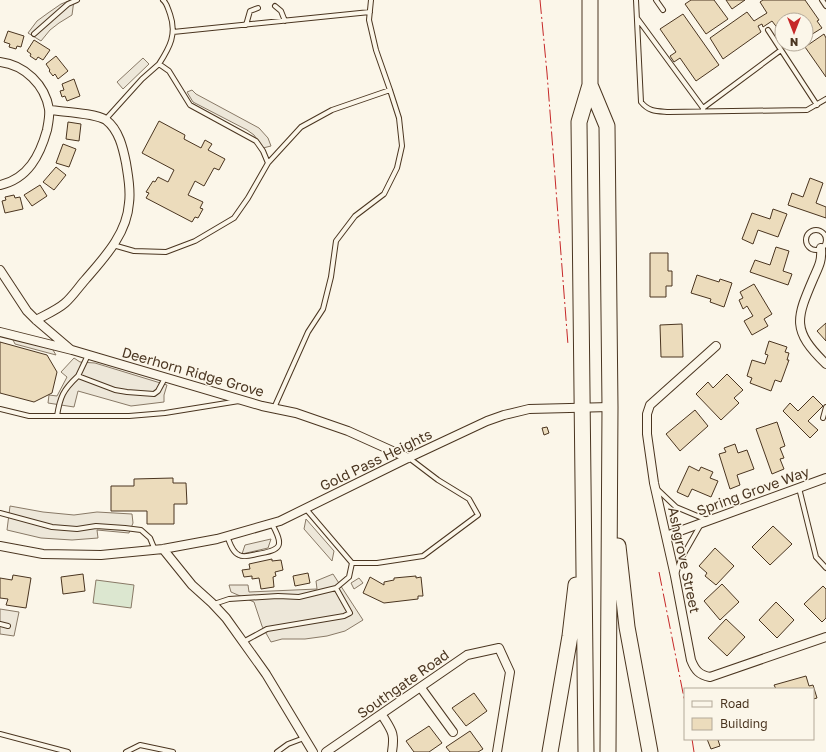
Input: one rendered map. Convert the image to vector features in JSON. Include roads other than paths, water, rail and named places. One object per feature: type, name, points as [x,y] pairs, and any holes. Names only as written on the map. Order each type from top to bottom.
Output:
[{"type":"highway","points":[[586,752],[579,122],[590,85],[590,0]]},
{"type":"highway","points":[[590,85],[607,126],[610,407],[608,752]]},
{"type":"highway","points":[[609,428],[619,565],[634,670],[650,752]]},
{"type":"highway","points":[[550,752],[570,636],[583,498]]},
{"type":"street","points":[[0,62],[20,67],[29,74],[37,82],[43,92],[50,110],[49,123],[41,150],[34,162],[17,178],[0,185]]},
{"type":"street","points":[[36,320],[65,303],[113,245],[120,234],[130,202],[124,152],[113,127],[98,116],[50,110]]},
{"type":"street","points":[[821,248],[822,258],[802,305],[800,326],[804,339],[808,345],[826,364]]},
{"type":"street","name":"Deerhorn Ridge Grove","points":[[0,270],[27,311],[72,350],[243,400],[296,413],[348,431],[408,458]]},
{"type":"street","points":[[0,332],[72,350]]},
{"type":"street","name":"Ashgrove Street","points":[[716,346],[650,406],[647,414],[647,434],[655,487],[675,576],[691,660],[698,673],[703,676],[710,677],[826,638]]},
{"type":"street","name":"Gold Pass Heights","points":[[0,546],[43,554],[101,555],[159,550],[227,536],[272,524],[306,509],[408,458],[487,421],[504,415],[529,409],[610,407]]},
{"type":"street","name":"Spring Grove Way","points":[[666,536],[826,478]]},
{"type":"street","points":[[159,550],[192,586],[214,604],[226,618],[266,674],[313,752]]},
{"type":"street","name":"Southgate Road","points":[[326,752],[467,656],[499,648],[510,672],[497,752]]},
{"type":"street","points":[[421,688],[453,732]]},
{"type":"street","points":[[382,715],[393,733],[392,752]]},
{"type":"lane","points":[[34,34],[68,4],[77,0]]},
{"type":"lane","points":[[105,120],[142,79],[159,64],[169,48],[173,32],[171,17],[166,2],[163,0]]},
{"type":"lane","points":[[274,408],[308,332],[323,309],[331,277],[336,241],[355,216],[384,194],[397,168],[402,146],[399,118],[376,50],[369,20],[371,0]]},
{"type":"lane","points":[[636,0],[641,102],[645,107],[652,111],[808,110],[826,99]]},
{"type":"lane","points":[[656,0],[663,10]]},
{"type":"lane","points":[[822,0],[826,6]]},
{"type":"lane","points":[[275,6],[281,11],[285,21]]},
{"type":"lane","points":[[246,25],[250,11],[258,8]]},
{"type":"lane","points":[[173,32],[370,12]]},
{"type":"lane","points":[[637,17],[703,110]]},
{"type":"lane","points":[[768,30],[774,39]]},
{"type":"lane","points":[[703,110],[778,52]]},
{"type":"lane","points":[[782,52],[817,105]]},
{"type":"lane","points":[[159,64],[169,71],[190,106],[256,141],[263,151],[268,163]]},
{"type":"lane","points":[[113,245],[134,251],[166,252],[195,241],[234,218],[268,163],[301,127],[332,110],[390,90]]},
{"type":"lane","points":[[817,230],[823,233],[826,241],[821,248],[815,249],[808,246],[806,236],[810,231],[817,230]]},
{"type":"lane","points":[[57,416],[60,399],[69,384],[78,376],[88,355]]},
{"type":"lane","points":[[78,376],[116,390],[154,394],[158,391],[165,378]]},
{"type":"lane","points":[[0,409],[29,416],[128,416],[165,413],[243,400]]},
{"type":"lane","points":[[823,418],[826,407]]},
{"type":"lane","points":[[306,509],[352,563],[377,563],[423,556],[478,515],[469,499],[438,480],[408,458]]},
{"type":"lane","points":[[655,487],[669,502],[676,507],[705,522],[681,559],[675,576]]},
{"type":"lane","points":[[799,488],[816,557],[826,568]]},
{"type":"lane","points":[[0,513],[52,527],[78,529],[96,526],[141,530],[150,538],[159,550]]},
{"type":"lane","points":[[227,536],[232,548],[237,554],[242,556],[271,552],[276,549],[279,544],[278,536],[272,524]]},
{"type":"lane","points":[[214,604],[229,599],[278,596],[299,597],[336,588],[349,577],[352,563]]},
{"type":"lane","points":[[244,642],[267,629],[344,616],[350,613],[336,588]]},
{"type":"lane","points":[[0,624],[8,626]]},
{"type":"lane","points":[[0,734],[68,752]]},
{"type":"lane","points":[[276,752],[288,744],[305,738]]},
{"type":"lane","points":[[126,752],[140,745],[173,752]]}]
